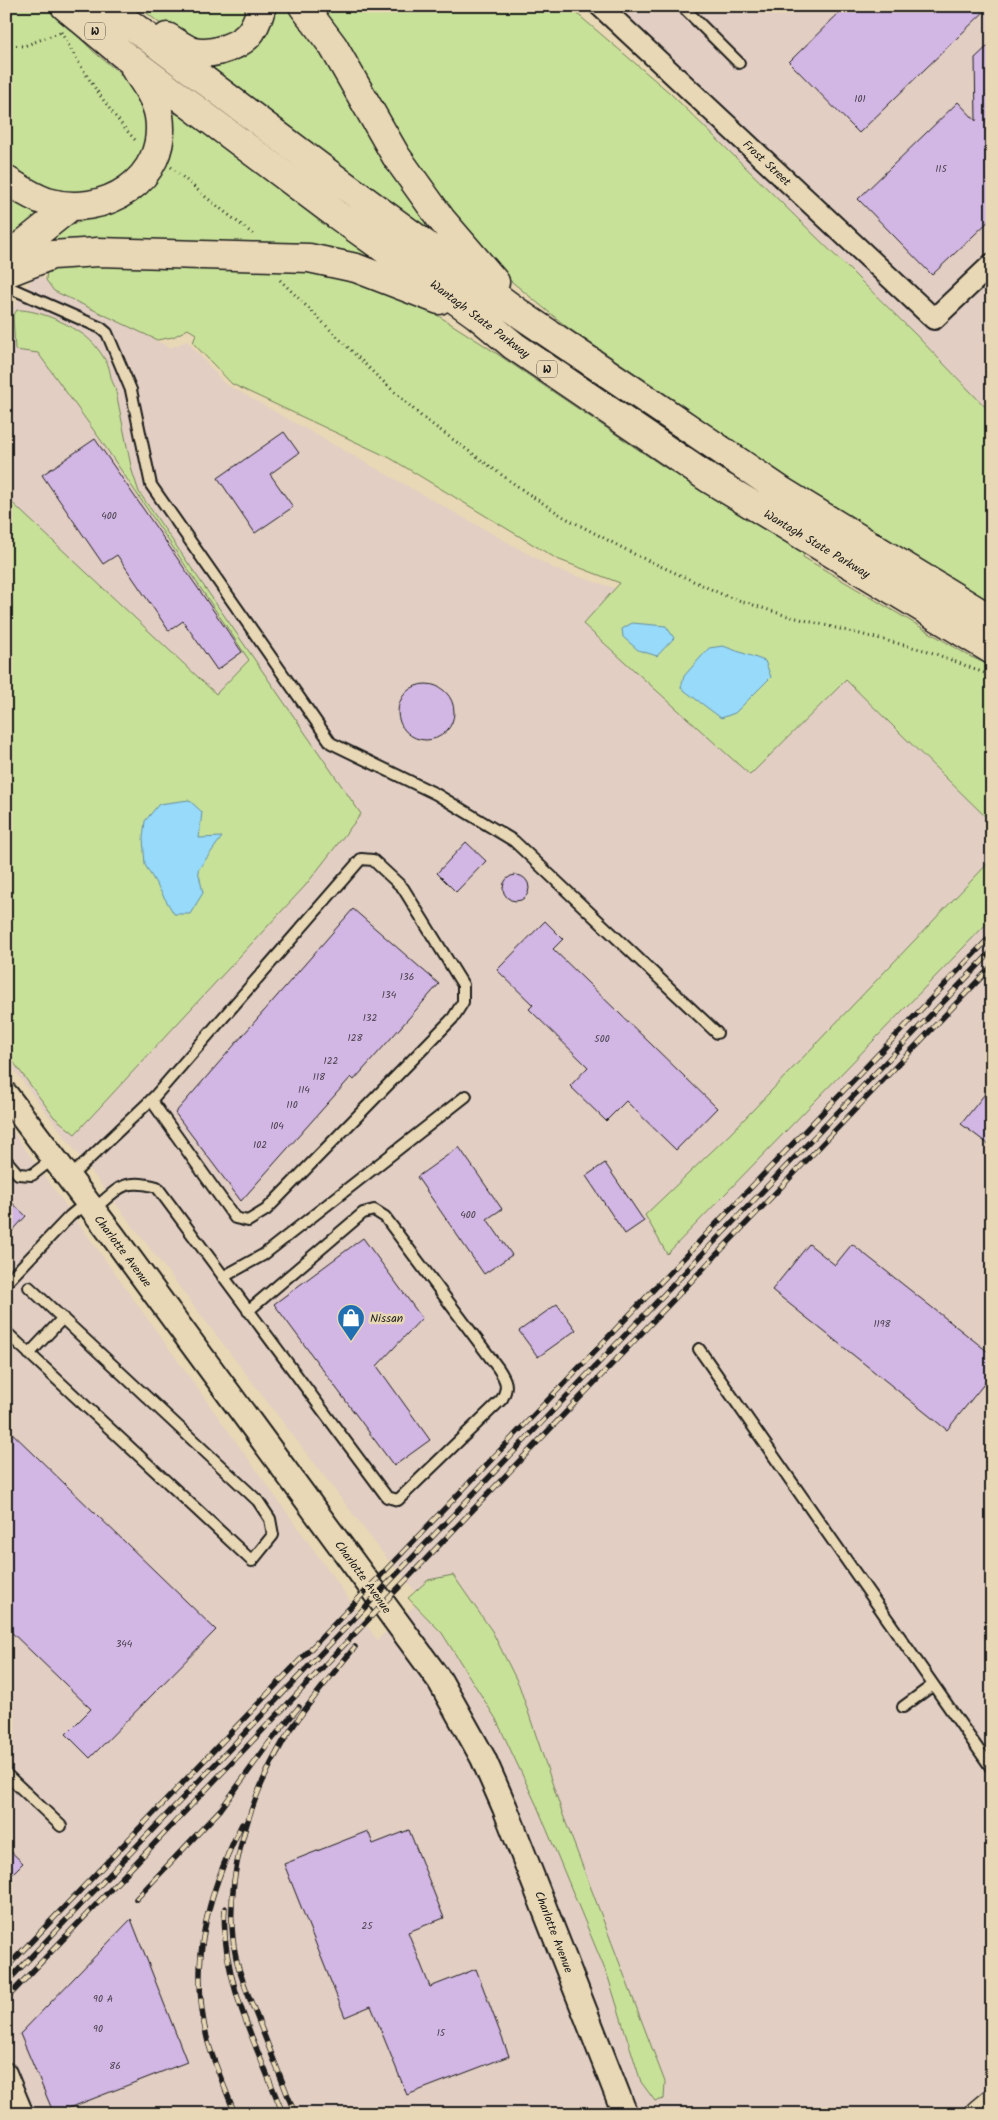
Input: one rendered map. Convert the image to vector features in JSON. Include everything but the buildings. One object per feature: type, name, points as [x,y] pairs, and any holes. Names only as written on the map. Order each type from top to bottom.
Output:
[{"type":"main road","name":"W","points":[[106,6],[337,180],[524,316],[783,492],[992,620]]},
{"type":"main road","points":[[116,6],[192,52],[210,53],[239,44],[248,36],[254,28],[262,6]]},
{"type":"main road","points":[[303,6],[333,46],[396,156],[441,219],[524,316]]},
{"type":"main road","name":"Wantagh State Parkway","points":[[58,21],[125,56],[477,316],[514,346],[708,478],[992,650]]},
{"type":"main road","points":[[6,180],[47,202],[72,206],[100,204],[114,198],[139,180],[154,157],[159,141],[159,116],[150,90],[125,56]]},
{"type":"main road","points":[[6,258],[72,206]]},
{"type":"main road","points":[[6,273],[52,255],[98,252],[309,258],[356,268],[477,316]]},
{"type":"main road","points":[[979,2114],[992,2103]]},
{"type":"street","name":"Frost Street","points":[[600,6],[934,319],[992,264]]},
{"type":"street","name":"Charlotte Avenue","points":[[6,1095],[440,1681],[483,1758],[505,1808],[625,2114]]},
{"type":"street","points":[[6,2073],[23,2114]]},
{"type":"lane","points":[[682,6],[739,63]]},
{"type":"lane","points":[[6,286],[101,328],[107,333],[131,390],[151,485],[330,743],[436,794],[514,841],[717,1033]]},
{"type":"lane","points":[[69,1178],[151,1100],[361,858],[374,860],[403,888],[463,985],[463,1002],[453,1018],[266,1210],[248,1221],[235,1218],[151,1100]]},
{"type":"lane","points":[[223,1277],[263,1255],[466,1096]]},
{"type":"lane","points":[[6,1160],[18,1174],[32,1175],[54,1158]]},
{"type":"lane","points":[[6,1283],[70,1216],[125,1184],[144,1183],[156,1188],[387,1497],[398,1500],[502,1399],[507,1389],[506,1381],[498,1368],[386,1217],[374,1210],[363,1213],[248,1311]]},
{"type":"lane","points":[[6,1332],[252,1561],[272,1535],[270,1519],[258,1501],[29,1287]]},
{"type":"lane","points":[[30,1354],[63,1318]]},
{"type":"lane","points":[[699,1350],[992,1769]]},
{"type":"lane","points":[[903,1707],[933,1684]]},
{"type":"lane","points":[[6,1774],[61,1826]]},
{"type":"path","points":[[39,6],[58,21],[92,85],[114,116],[138,143]]},
{"type":"path","points":[[6,45],[24,46],[58,21]]},
{"type":"path","points":[[164,162],[257,239]]},
{"type":"path","points":[[274,274],[376,376],[422,417],[524,491],[564,517],[636,555],[726,596],[784,615],[928,651],[992,676]]},
{"type":"shaded area","points":[[618,6],[992,6],[992,414],[916,335],[701,123],[718,104]]},
{"type":"shaded area","points":[[35,274],[170,348],[187,341],[224,383],[555,569],[992,709],[992,2114],[6,2114],[6,1122],[377,1640],[422,1599],[385,1556],[6,1060],[6,319]]},
{"type":"green space","points":[[6,6],[47,6],[94,52],[127,79],[148,115],[149,140],[139,167],[119,187],[63,198],[6,173]]},
{"type":"green space","points":[[138,6],[253,6],[234,36],[206,46],[177,37]]},
{"type":"green space","points":[[271,6],[292,6],[440,234],[438,237],[188,55],[213,62]]},
{"type":"green space","points":[[317,6],[568,6],[670,93],[916,335],[992,414],[992,606],[732,443],[685,407],[567,327],[506,277],[452,219]]},
{"type":"green space","points":[[174,113],[195,121],[388,268],[30,252],[66,227],[126,206],[168,117]]},
{"type":"green space","points":[[6,193],[41,213],[6,249]]},
{"type":"green space","points":[[71,259],[332,273],[426,308],[664,467],[751,519],[805,547],[803,557],[971,657],[992,666],[992,823],[846,680],[750,775],[583,624],[620,583],[557,559],[390,458],[232,384],[193,343],[196,334],[188,329],[173,337],[157,340],[54,291],[46,280],[47,269]]},
{"type":"green space","points":[[17,310],[37,313],[72,327],[91,341],[101,354],[108,365],[115,387],[132,471],[139,492],[361,814],[305,886],[75,1134],[54,1117],[6,1052],[6,497],[216,694],[249,660],[100,439],[38,353],[15,350],[13,316]]},
{"type":"green space","points":[[992,859],[992,918],[667,1254],[645,1215],[731,1133]]},
{"type":"green space","points":[[453,1575],[492,1631],[519,1685],[563,1815],[665,2082],[664,2099],[655,2101],[641,2082],[608,1977],[537,1806],[496,1719],[442,1633],[408,1598],[428,1580]]},
{"type":"water","points":[[632,623],[666,626],[674,638],[657,656],[638,650],[623,637],[622,629]]},
{"type":"water","points":[[723,646],[765,661],[771,677],[735,713],[721,718],[681,688],[684,676],[709,648]]},
{"type":"water","points":[[189,800],[202,812],[199,838],[222,837],[198,870],[203,893],[190,914],[174,914],[145,865],[143,838],[145,821],[159,804]]},
{"type":"railway","points":[[6,1968],[992,935]]},
{"type":"railway","points":[[6,1983],[992,951]]},
{"type":"railway","points":[[6,1999],[992,966]]},
{"type":"railway","points":[[295,2114],[246,1990],[236,1958],[232,1931],[235,1874],[249,1817],[271,1764],[300,1716],[355,1647]]},
{"type":"railway","points":[[136,1899],[221,1809],[269,1743],[299,1707]]},
{"type":"railway","points":[[235,2114],[208,2042],[202,2013],[200,1984],[204,1930],[211,1903],[219,1876],[242,1824]]},
{"type":"railway","points":[[225,1908],[225,1934],[234,1986],[283,2114]]},
{"type":"place","name":"Nissan","points":[[351,1342]]}]
